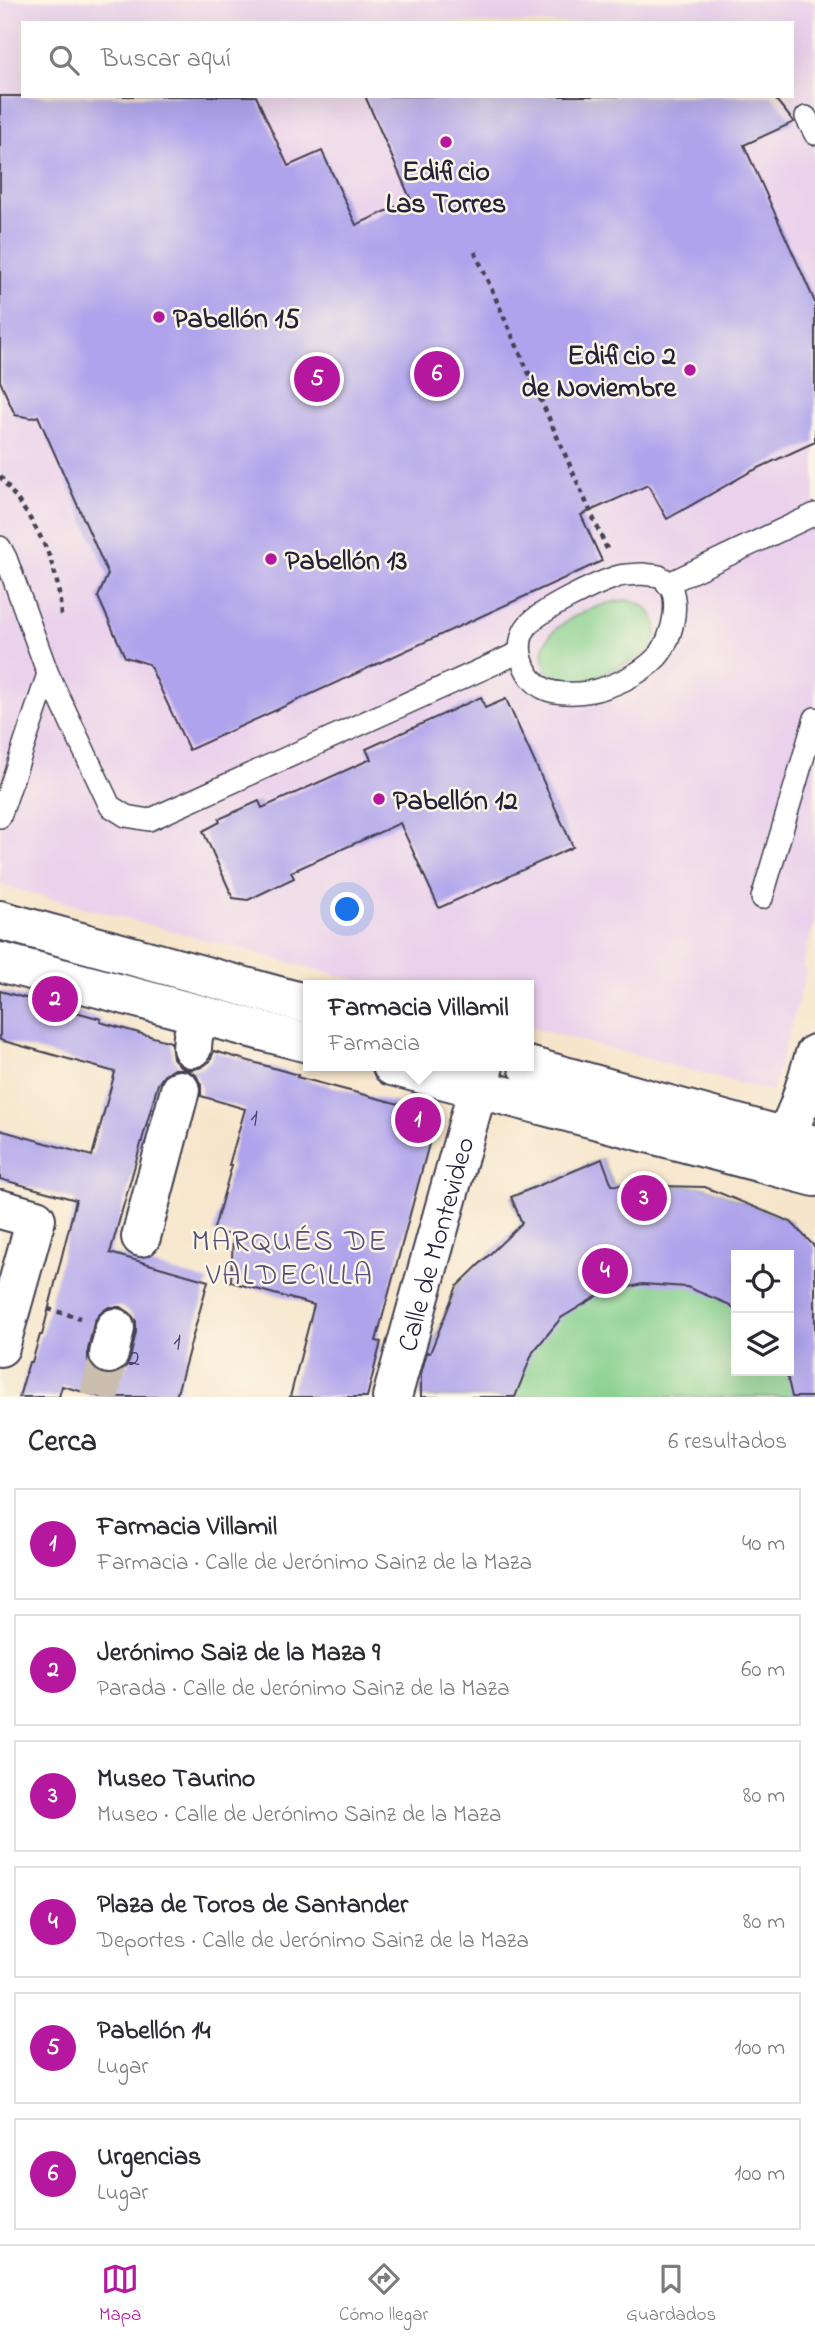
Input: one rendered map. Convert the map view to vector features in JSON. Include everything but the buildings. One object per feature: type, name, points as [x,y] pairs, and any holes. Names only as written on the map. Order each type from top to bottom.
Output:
[{"type":"main road","points":[[0,920],[303,1003]]},
{"type":"main road","points":[[0,962],[196,1032],[303,1043]]},
{"type":"main road","points":[[534,1068],[800,1140],[799,1106],[815,1054]]},
{"type":"main road","points":[[432,1071],[480,1077],[815,1177]]},
{"type":"main road","name":"Calle de Montevideo","points":[[392,1397],[480,1077]]},
{"type":"main road","points":[[141,1237],[180,1090]]},
{"type":"main road","points":[[0,1209],[36,1219],[0,1347]]},
{"type":"lane","points":[[667,584],[815,514]]},
{"type":"lane","points":[[0,547],[48,674],[110,806],[126,816],[149,820],[520,652]]},
{"type":"lane","points":[[618,576],[659,576],[667,584],[674,601],[675,617],[671,636],[657,657],[615,685],[586,692],[567,693],[544,689],[524,668],[520,652],[527,627],[547,610],[618,576]]},
{"type":"lane","points":[[0,817],[48,674]]},
{"type":"lane","points":[[762,898],[815,718]]},
{"type":"path","points":[[475,252],[618,576]]},
{"type":"shaded area","points":[[0,0],[815,0],[815,920],[802,967],[807,970],[772,1092],[534,1029],[534,980],[355,980],[0,885]]},
{"type":"green space","points":[[627,600],[645,607],[653,616],[656,636],[647,651],[602,675],[580,682],[559,681],[551,676],[545,666],[543,652],[545,643],[553,632],[583,612]]},
{"type":"green space","points":[[602,1159],[613,1185],[705,1187],[791,1222],[815,1397],[421,1397],[421,1374],[457,1286],[522,1224],[511,1197]]},
{"type":"tunnel","points":[[99,1397],[109,1354]]},
{"type":"place","name":"Edificio Las Torres","points":[[446,142]]},
{"type":"place","name":"Pabellón 15","points":[[159,317]]},
{"type":"place","name":"Edificio 2 de Noviembre","points":[[690,370]]},
{"type":"place","name":"Urgencias","points":[[437,374]]},
{"type":"place","name":"Pabellón 14","points":[[317,379]]},
{"type":"place","name":"Pabellón 13","points":[[271,559]]},
{"type":"place","name":"Pabellón 12","points":[[379,799]]},
{"type":"place","name":"Jerónimo Saiz de la Maza 9","points":[[55,999]]},
{"type":"place","name":"Farmacia Villamil","points":[[418,1120]]},
{"type":"place","name":"Museo Taurino","points":[[644,1198]]},
{"type":"place","name":"Plaza de Toros de Santander","points":[[605,1271]]},
{"type":"district","name":"MARQUÉS DE VALDECILLA","points":[[290,1257]]}]
